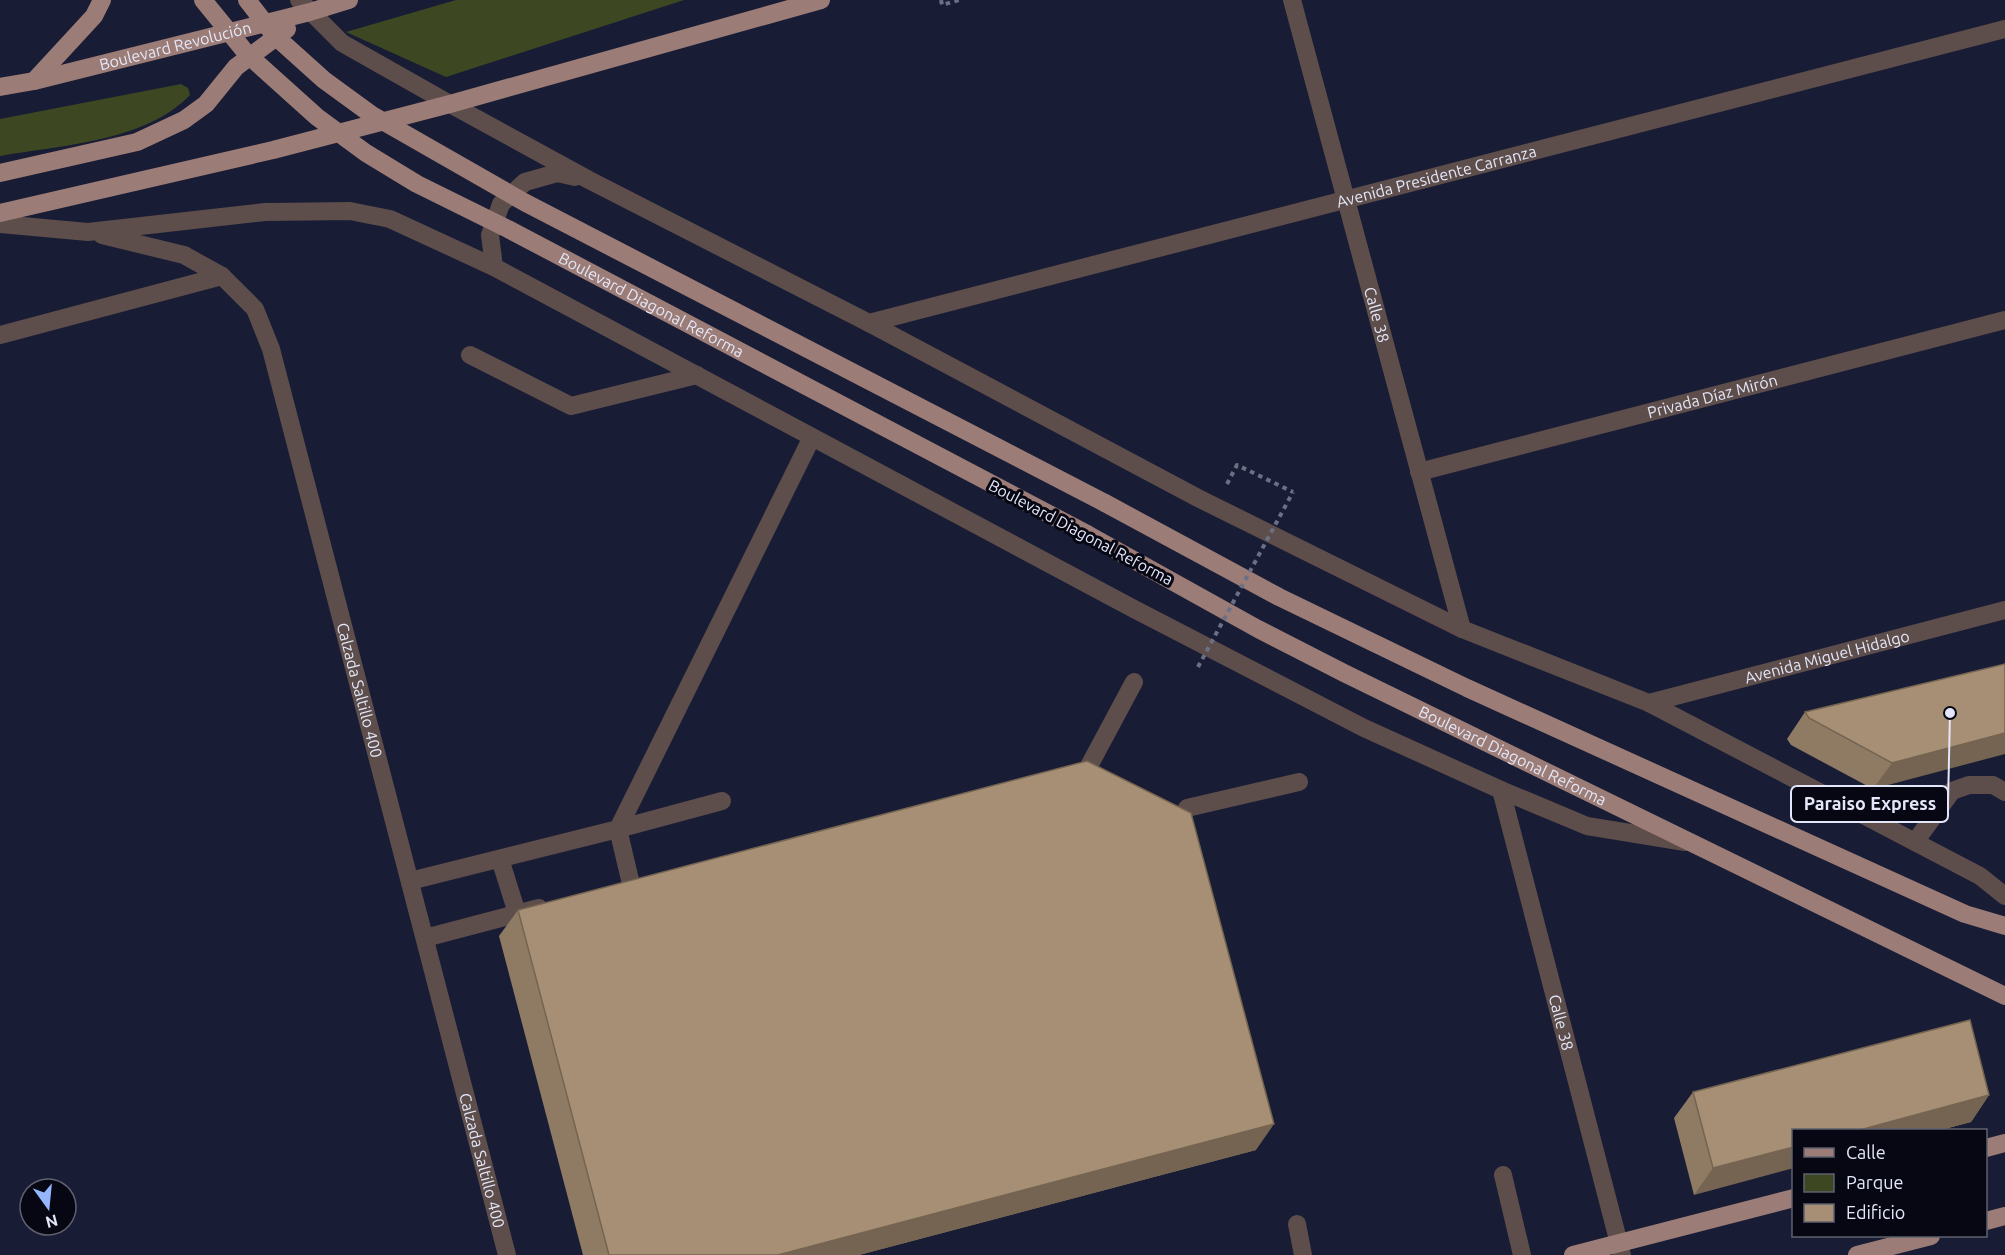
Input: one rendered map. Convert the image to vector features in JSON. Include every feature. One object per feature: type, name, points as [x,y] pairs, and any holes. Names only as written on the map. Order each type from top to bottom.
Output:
[{"type":"main road","points":[[34,81],[94,16],[102,0]]},
{"type":"main road","name":"Boulevard Diagonal Reforma","points":[[203,0],[247,54],[317,117],[366,153],[417,184],[508,229],[1087,534],[1344,673],[2005,996]]},
{"type":"main road","name":"Boulevard Diagonal Reforma","points":[[247,0],[275,36],[324,80],[382,121],[524,202],[1105,503],[1279,597],[1467,688],[1965,914],[2005,926]]},
{"type":"main road","name":"Boulevard Revolución","points":[[0,87],[34,81],[304,6],[349,0]]},
{"type":"main road","points":[[0,213],[273,150],[450,104],[821,0]]},
{"type":"main road","points":[[0,173],[138,142],[184,120],[206,104],[236,67],[304,6]]},
{"type":"main road","points":[[1987,1148],[2005,1143]]},
{"type":"main road","points":[[1573,1255],[1620,1249],[1792,1199]]},
{"type":"main road","points":[[1987,1221],[2005,1216]]},
{"type":"main road","points":[[1857,1255],[1927,1237]]},
{"type":"street","name":"Calle 38","points":[[1292,0],[1462,629]]},
{"type":"street","points":[[304,6],[342,43],[589,180],[869,323],[1198,498],[1462,629],[1649,703],[1980,876],[2005,896]]},
{"type":"street","name":"Avenida Presidente Carranza","points":[[869,323],[2005,29]]},
{"type":"street","points":[[494,267],[490,235],[501,204],[525,182],[557,173],[589,180]]},
{"type":"street","points":[[0,224],[88,232],[265,212],[350,211],[390,219],[494,267],[1134,609],[1364,728],[1587,826],[1689,843]]},
{"type":"street","name":"Calzada Saltillo 400","points":[[88,232],[184,255],[222,276],[255,309],[271,349],[507,1255]]},
{"type":"street","points":[[0,334],[222,276]]},
{"type":"street","name":"Privada Díaz Mirón","points":[[1419,472],[2005,320]]},
{"type":"street","points":[[470,355],[571,406],[697,375]]},
{"type":"street","points":[[631,884],[618,829],[812,437]]},
{"type":"street","name":"Avenida Miguel Hidalgo","points":[[1649,703],[2005,610]]},
{"type":"street","points":[[1069,771],[1094,769],[1134,682]]},
{"type":"street","points":[[1187,808],[1299,782]]},
{"type":"street","points":[[1915,842],[1952,791],[1969,785],[1993,786],[2005,792]]},
{"type":"street","name":"Calle 38","points":[[1501,790],[1620,1249]]},
{"type":"street","points":[[410,881],[722,801]]},
{"type":"street","points":[[500,859],[517,914]]},
{"type":"street","points":[[425,938],[551,905]]},
{"type":"street","points":[[1503,1175],[1522,1255]]},
{"type":"street","points":[[1297,1224],[1303,1255]]},
{"type":"path","points":[[941,0],[942,5],[959,0]]},
{"type":"path","points":[[1198,667],[1293,492],[1237,465]]},
{"type":"green space","points":[[456,0],[684,0],[446,77],[346,32]]},
{"type":"green space","points":[[181,84],[188,88],[190,95],[171,111],[150,123],[101,139],[0,156],[0,119]]},
{"type":"building","points":[[2005,664],[2005,733],[1892,763],[1809,718],[1805,712]]},
{"type":"building","points":[[1087,761],[1191,813],[1274,1124],[778,1255],[609,1255],[518,910]]},
{"type":"building","points":[[1970,1020],[1989,1095],[1863,1129],[1792,1129],[1792,1148],[1713,1168],[1693,1092]]},
{"type":"place","name":"Paraiso Express","points":[[1950,713]]}]
